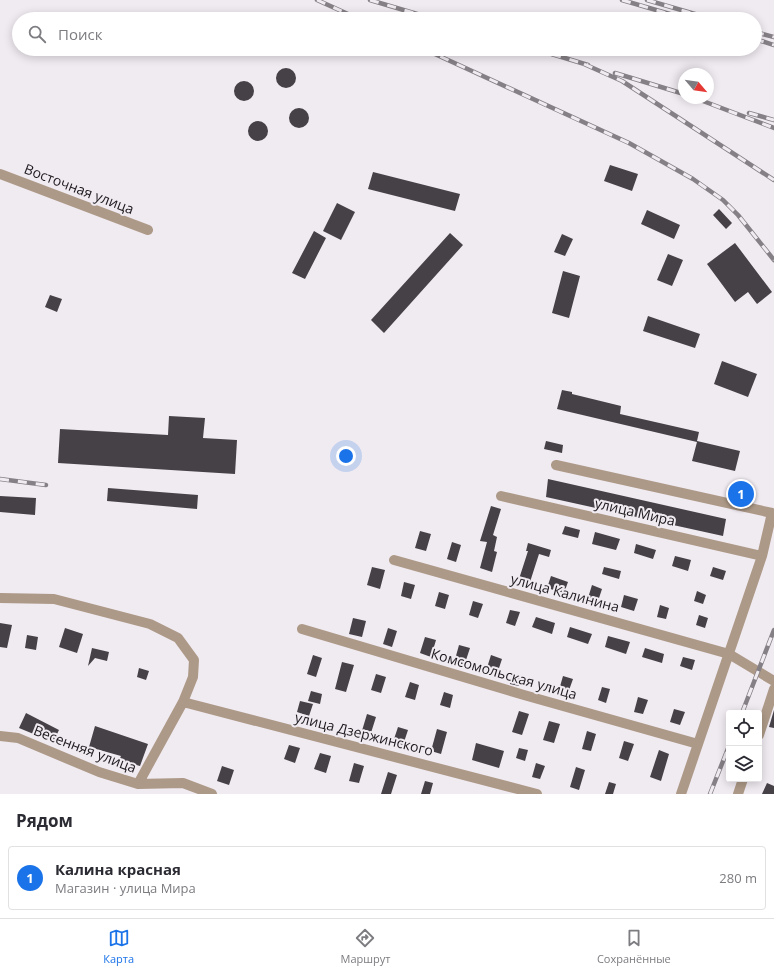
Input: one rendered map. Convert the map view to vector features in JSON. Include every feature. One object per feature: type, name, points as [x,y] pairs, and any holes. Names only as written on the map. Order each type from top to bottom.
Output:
[{"type":"street","name":"Восточная улица","points":[[0,174],[148,230]]},
{"type":"street","points":[[556,465],[772,513],[762,556],[682,794]]},
{"type":"street","name":"улица Мира","points":[[501,496],[762,556]]},
{"type":"street","name":"улица Калинина","points":[[394,560],[729,654],[774,680]]},
{"type":"street","name":"Весенняя улица","points":[[0,598],[54,599],[150,624],[178,638],[194,660],[192,676],[183,702],[138,784],[99,772],[18,738],[0,736]]},
{"type":"street","name":"Комсомольская улица","points":[[302,629],[698,744]]},
{"type":"street","points":[[762,726],[774,690]]},
{"type":"street","name":"улица Дзержинского","points":[[183,702],[537,794]]},
{"type":"street","points":[[738,794],[742,782]]},
{"type":"street","points":[[138,784],[183,783],[212,794]]},
{"type":"building","points":[[286,68],[293,71],[296,78],[293,85],[286,88],[279,85],[276,78],[279,71]]},
{"type":"building","points":[[244,81],[251,84],[254,91],[251,98],[244,101],[237,98],[234,91],[237,84]]},
{"type":"building","points":[[299,108],[306,111],[309,118],[306,125],[299,128],[292,125],[289,118],[292,111]]},
{"type":"building","points":[[258,121],[265,124],[268,131],[265,138],[258,141],[251,138],[248,131],[251,124]]},
{"type":"building","points":[[610,165],[638,174],[632,191],[604,181]]},
{"type":"building","points":[[373,172],[460,194],[455,211],[368,189]]},
{"type":"building","points":[[337,203],[355,212],[341,240],[323,231]]},
{"type":"building","points":[[719,209],[732,223],[726,229],[713,215]]},
{"type":"building","points":[[647,210],[680,225],[674,239],[641,224]]},
{"type":"building","points":[[314,231],[326,238],[305,279],[292,273]]},
{"type":"building","points":[[450,233],[463,245],[384,333],[371,320]]},
{"type":"building","points":[[562,234],[573,239],[565,256],[554,252]]},
{"type":"building","points":[[735,243],[772,292],[757,304],[748,292],[735,302],[707,264]]},
{"type":"building","points":[[668,254],[683,260],[672,286],[657,280]]},
{"type":"building","points":[[563,271],[580,276],[569,318],[552,313]]},
{"type":"building","points":[[50,295],[62,299],[57,312],[45,307]]},
{"type":"building","points":[[648,316],[700,334],[695,348],[643,331]]},
{"type":"building","points":[[722,361],[757,374],[748,397],[714,384]]},
{"type":"building","points":[[562,390],[572,392],[572,394],[621,406],[620,414],[699,432],[697,441],[740,451],[735,471],[692,461],[697,442],[557,409]]},
{"type":"building","points":[[169,416],[205,418],[203,438],[237,440],[235,474],[58,463],[60,429],[168,435]]},
{"type":"building","points":[[546,441],[563,445],[562,453],[544,449]]},
{"type":"building","points":[[548,479],[726,519],[723,536],[546,497]]},
{"type":"building","points":[[736,484],[749,487],[747,501],[733,498]]},
{"type":"building","points":[[108,488],[198,495],[197,509],[107,501]]},
{"type":"building","points":[[0,496],[36,498],[35,515],[0,512]]},
{"type":"building","points":[[491,506],[501,509],[493,535],[497,537],[494,551],[497,552],[492,572],[480,568],[487,542],[480,541]]},
{"type":"building","points":[[565,526],[580,530],[578,538],[562,534]]},
{"type":"building","points":[[420,531],[431,534],[426,551],[415,548]]},
{"type":"building","points":[[595,532],[620,539],[616,550],[592,544]]},
{"type":"building","points":[[452,542],[461,545],[456,562],[447,559]]},
{"type":"building","points":[[528,543],[551,550],[549,557],[539,554],[530,582],[519,579],[528,551],[526,551]]},
{"type":"building","points":[[636,544],[656,550],[653,559],[634,553]]},
{"type":"building","points":[[675,556],[691,560],[688,571],[672,566]]},
{"type":"building","points":[[372,567],[385,570],[380,589],[367,585]]},
{"type":"building","points":[[604,567],[621,571],[619,579],[602,574]]},
{"type":"building","points":[[713,567],[726,571],[723,580],[710,576]]},
{"type":"building","points":[[551,576],[568,582],[564,593],[547,588]]},
{"type":"building","points":[[404,582],[415,585],[411,599],[401,596]]},
{"type":"building","points":[[592,585],[602,589],[598,601],[588,598]]},
{"type":"building","points":[[697,591],[706,595],[703,604],[694,601]]},
{"type":"building","points":[[439,592],[449,595],[445,609],[435,606]]},
{"type":"building","points":[[624,595],[638,599],[634,611],[621,607]]},
{"type":"building","points":[[473,601],[483,604],[478,618],[469,615]]},
{"type":"building","points":[[660,605],[669,608],[666,619],[657,617]]},
{"type":"building","points":[[510,610],[520,612],[515,626],[506,623]]},
{"type":"building","points":[[699,615],[708,618],[705,628],[696,625]]},
{"type":"building","points":[[536,617],[555,623],[552,634],[532,627]]},
{"type":"building","points":[[353,618],[366,621],[362,637],[349,634]]},
{"type":"building","points":[[0,623],[12,625],[7,648],[0,647]]},
{"type":"building","points":[[570,627],[592,634],[588,644],[567,637]]},
{"type":"building","points":[[65,628],[83,634],[77,653],[59,647]]},
{"type":"building","points":[[388,628],[397,631],[392,647],[383,644]]},
{"type":"building","points":[[27,635],[38,637],[36,650],[25,648]]},
{"type":"building","points":[[608,636],[630,642],[626,654],[605,647]]},
{"type":"building","points":[[425,637],[436,640],[431,657],[420,653]]},
{"type":"building","points":[[459,645],[470,648],[464,666],[454,663]]},
{"type":"building","points":[[92,648],[109,652],[107,661],[95,658],[88,666]]},
{"type":"building","points":[[645,648],[664,654],[662,663],[642,657]]},
{"type":"building","points":[[313,655],[322,658],[316,677],[307,674]]},
{"type":"building","points":[[491,655],[502,659],[497,674],[486,671]]},
{"type":"building","points":[[683,657],[695,660],[692,670],[680,666]]},
{"type":"building","points":[[342,662],[354,665],[346,692],[335,689]]},
{"type":"building","points":[[139,668],[149,671],[146,680],[137,677]]},
{"type":"building","points":[[376,674],[386,677],[381,693],[371,690]]},
{"type":"building","points":[[512,675],[522,677],[519,686],[510,684]]},
{"type":"building","points":[[563,676],[573,679],[568,693],[559,690]]},
{"type":"building","points":[[410,682],[419,685],[415,700],[405,697]]},
{"type":"building","points":[[602,687],[610,689],[606,703],[598,700]]},
{"type":"building","points":[[311,691],[322,694],[320,704],[308,701]]},
{"type":"building","points":[[444,692],[453,695],[450,708],[440,705]]},
{"type":"building","points":[[638,697],[648,700],[643,714],[634,712]]},
{"type":"building","points":[[300,701],[313,704],[309,716],[297,712]]},
{"type":"building","points":[[674,709],[685,712],[680,725],[670,722]]},
{"type":"building","points":[[774,710],[774,728],[769,727]]},
{"type":"building","points":[[519,711],[529,714],[522,735],[512,732]]},
{"type":"building","points":[[26,713],[59,730],[53,742],[19,728]]},
{"type":"building","points":[[367,714],[376,717],[370,736],[361,734]]},
{"type":"building","points":[[549,721],[560,724],[554,743],[543,740]]},
{"type":"building","points":[[95,726],[148,744],[140,766],[119,760],[121,756],[89,747]]},
{"type":"building","points":[[398,727],[408,730],[403,745],[393,742]]},
{"type":"building","points":[[437,729],[447,732],[441,754],[431,751]]},
{"type":"building","points":[[587,731],[596,734],[591,751],[582,749]]},
{"type":"building","points":[[624,741],[634,744],[628,761],[619,758]]},
{"type":"building","points":[[476,743],[504,751],[499,768],[472,760]]},
{"type":"building","points":[[289,745],[300,748],[295,763],[284,759]]},
{"type":"building","points":[[519,748],[528,750],[525,761],[516,758]]},
{"type":"building","points":[[659,750],[669,754],[661,781],[650,777]]},
{"type":"building","points":[[320,753],[331,756],[326,773],[314,769]]},
{"type":"building","points":[[354,763],[364,766],[359,783],[349,781]]},
{"type":"building","points":[[536,763],[545,766],[540,779],[532,777]]},
{"type":"building","points":[[222,766],[234,770],[229,785],[217,781]]},
{"type":"building","points":[[576,767],[585,770],[579,790],[570,787]]},
{"type":"building","points":[[388,772],[397,775],[391,794],[381,794]]},
{"type":"building","points":[[425,781],[433,783],[430,794],[421,794]]},
{"type":"building","points":[[609,782],[616,784],[613,794],[605,794]]},
{"type":"building","points":[[767,783],[774,786],[774,794],[762,794]]},
{"type":"railway","points":[[317,0],[344,12]]},
{"type":"railway","points":[[370,0],[410,12]]},
{"type":"railway","points":[[622,0],[663,12]]},
{"type":"railway","points":[[647,0],[688,12]]},
{"type":"railway","points":[[762,34],[774,37]]},
{"type":"railway","points":[[762,41],[774,45]]},
{"type":"railway","points":[[439,56],[629,143],[693,179],[723,200],[738,215],[774,260]]},
{"type":"railway","points":[[558,56],[588,65]]},
{"type":"railway","points":[[584,64],[622,81],[774,180]]},
{"type":"railway","points":[[615,73],[678,92]]},
{"type":"railway","points":[[711,104],[774,128]]},
{"type":"railway","points":[[749,113],[774,120]]},
{"type":"railway","points":[[0,479],[46,485]]},
{"type":"railway","points":[[743,710],[774,630]]},
{"type":"railway","points":[[710,794],[726,754]]},
{"type":"place","name":"Калина красная","points":[[741,494]]}]
